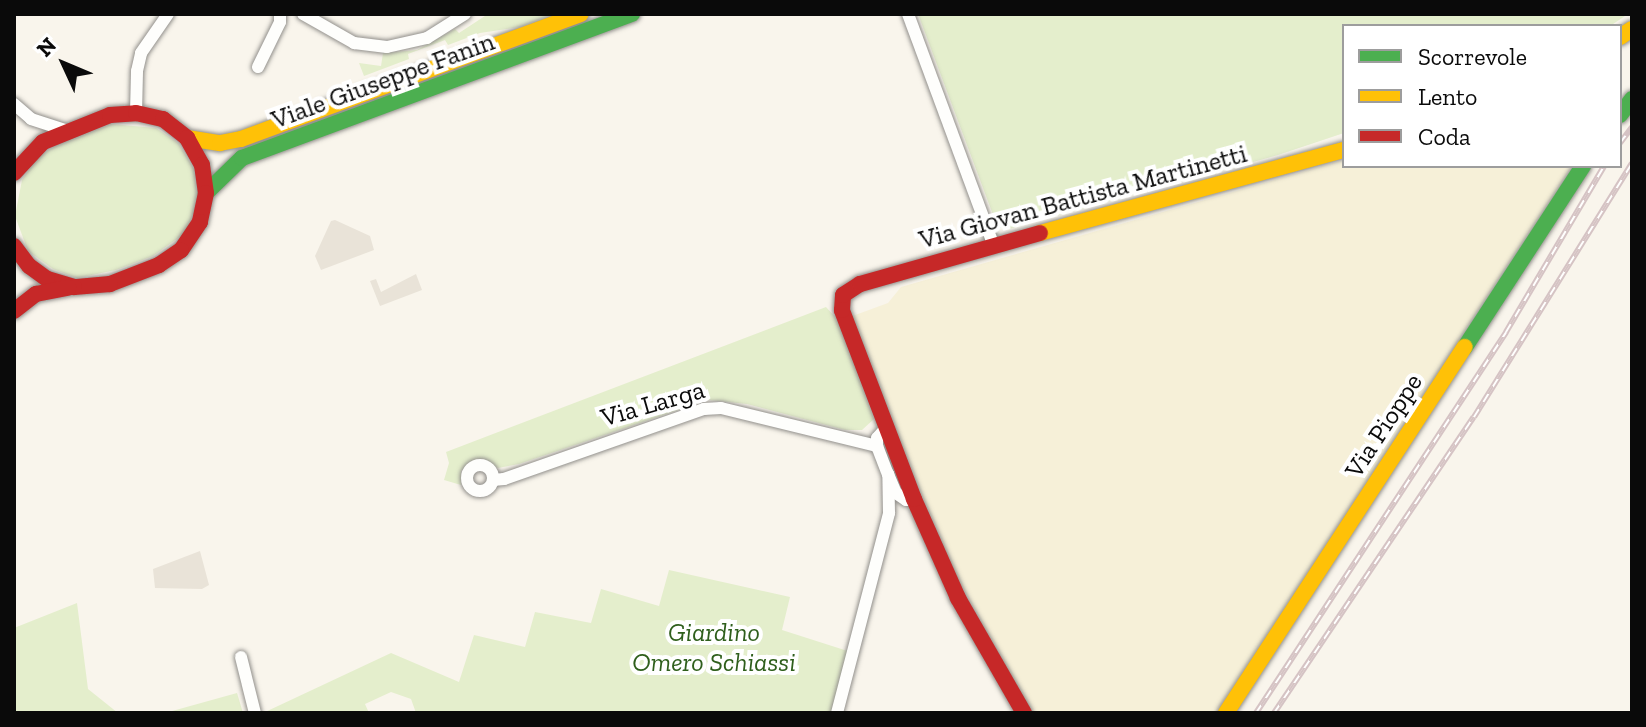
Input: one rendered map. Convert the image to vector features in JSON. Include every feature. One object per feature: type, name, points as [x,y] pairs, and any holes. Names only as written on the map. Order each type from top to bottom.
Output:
[{"type":"street","points":[[136,113],[137,71],[141,53],[168,14]]},
{"type":"street","points":[[258,67],[280,22],[280,14]]},
{"type":"street","points":[[303,14],[354,43],[387,47],[427,38],[465,14]]},
{"type":"street","name":"Viale Giuseppe Fanin","points":[[187,138],[220,143],[241,139],[581,14]]},
{"type":"street","name":"Viale Giuseppe Fanin","points":[[206,193],[242,158],[632,14]]},
{"type":"street","points":[[908,14],[994,247]]},
{"type":"street","points":[[14,104],[38,123],[68,131]]},
{"type":"street","points":[[14,173],[30,152],[68,131],[110,115],[136,113],[163,119],[187,138],[202,165],[206,193],[204,212],[193,236],[170,258],[110,284],[36,294],[14,311]]},
{"type":"street","name":"Via Giovan Battista Martinetti","points":[[886,428],[841,302],[846,292],[860,284],[1342,151]]},
{"type":"street","name":"Via Pioppe","points":[[1226,713],[1582,168]]},
{"type":"street","points":[[14,246],[38,274],[74,287]]},
{"type":"street","name":"Via Larga","points":[[493,480],[504,479],[704,409],[721,408],[877,446]]},
{"type":"street","points":[[914,499],[906,500],[896,493],[888,474],[877,446],[877,438],[886,428],[958,598],[1024,713]]},
{"type":"street","points":[[837,713],[889,513],[888,474]]},
{"type":"street","points":[[241,657],[255,713]]},
{"type":"shaded area","points":[[1342,161],[1342,168],[1571,168],[1215,713],[1031,713],[956,575],[847,318],[888,303],[901,287]]},
{"type":"shaded area","points":[[331,221],[370,236],[374,250],[321,270],[315,256]]},
{"type":"shaded area","points":[[416,274],[422,290],[380,306],[370,281],[376,279],[381,292]]},
{"type":"shaded area","points":[[200,551],[209,585],[202,589],[155,588],[153,569]]},
{"type":"green space","points":[[488,14],[553,14],[520,27],[480,33],[448,45],[445,40],[408,54],[409,59],[364,76],[359,63],[381,66],[383,53],[417,50],[455,29],[459,33]]},
{"type":"green space","points":[[918,14],[1628,14],[1613,24],[1342,24],[1342,134],[1278,155],[1009,229],[1000,228]]},
{"type":"green space","points":[[111,124],[156,128],[178,143],[194,169],[198,203],[185,233],[153,256],[116,270],[77,278],[53,269],[28,251],[15,216],[22,180],[37,158],[55,146]]},
{"type":"green space","points":[[826,307],[837,319],[874,419],[862,430],[845,430],[747,404],[708,400],[519,464],[498,468],[481,459],[473,461],[461,471],[461,485],[444,480],[449,463],[446,452]]},
{"type":"green space","name":"Giardino Omero Schiassi","points":[[669,570],[790,597],[782,630],[857,654],[840,713],[416,713],[411,699],[391,692],[365,704],[369,713],[263,713],[391,653],[459,682],[474,635],[525,647],[535,612],[591,623],[601,589],[659,606]]},
{"type":"green space","points":[[77,603],[88,689],[118,713],[14,713],[14,628]]},
{"type":"green space","points":[[237,693],[243,713],[165,713]]},
{"type":"railway","points":[[1622,140],[1632,127]]},
{"type":"railway","points":[[1274,713],[1474,417],[1632,163]]},
{"type":"railway","points":[[1256,713],[1506,332],[1603,168]]},
{"type":"traffic: fast","points":[[206,193],[242,158],[632,14]]},
{"type":"traffic: fast","points":[[1622,112],[1632,99]]},
{"type":"traffic: fast","points":[[1465,347],[1582,168]]},
{"type":"traffic: slow","points":[[187,138],[220,143],[241,139],[581,14]]},
{"type":"traffic: slow","points":[[1622,36],[1632,29]]},
{"type":"traffic: slow","points":[[1040,233],[1342,151]]},
{"type":"traffic: slow","points":[[1226,713],[1465,347]]},
{"type":"traffic: jam","points":[[14,173],[43,142],[110,115],[136,113],[163,119],[187,138],[202,165],[206,193],[200,222],[181,250],[159,265],[110,284],[74,287],[47,279],[29,266],[14,246]]},
{"type":"traffic: jam","points":[[1024,713],[958,598],[914,499],[842,310],[843,295],[860,284],[1040,233]]},
{"type":"traffic: jam","points":[[14,311],[36,294],[68,288]]}]
